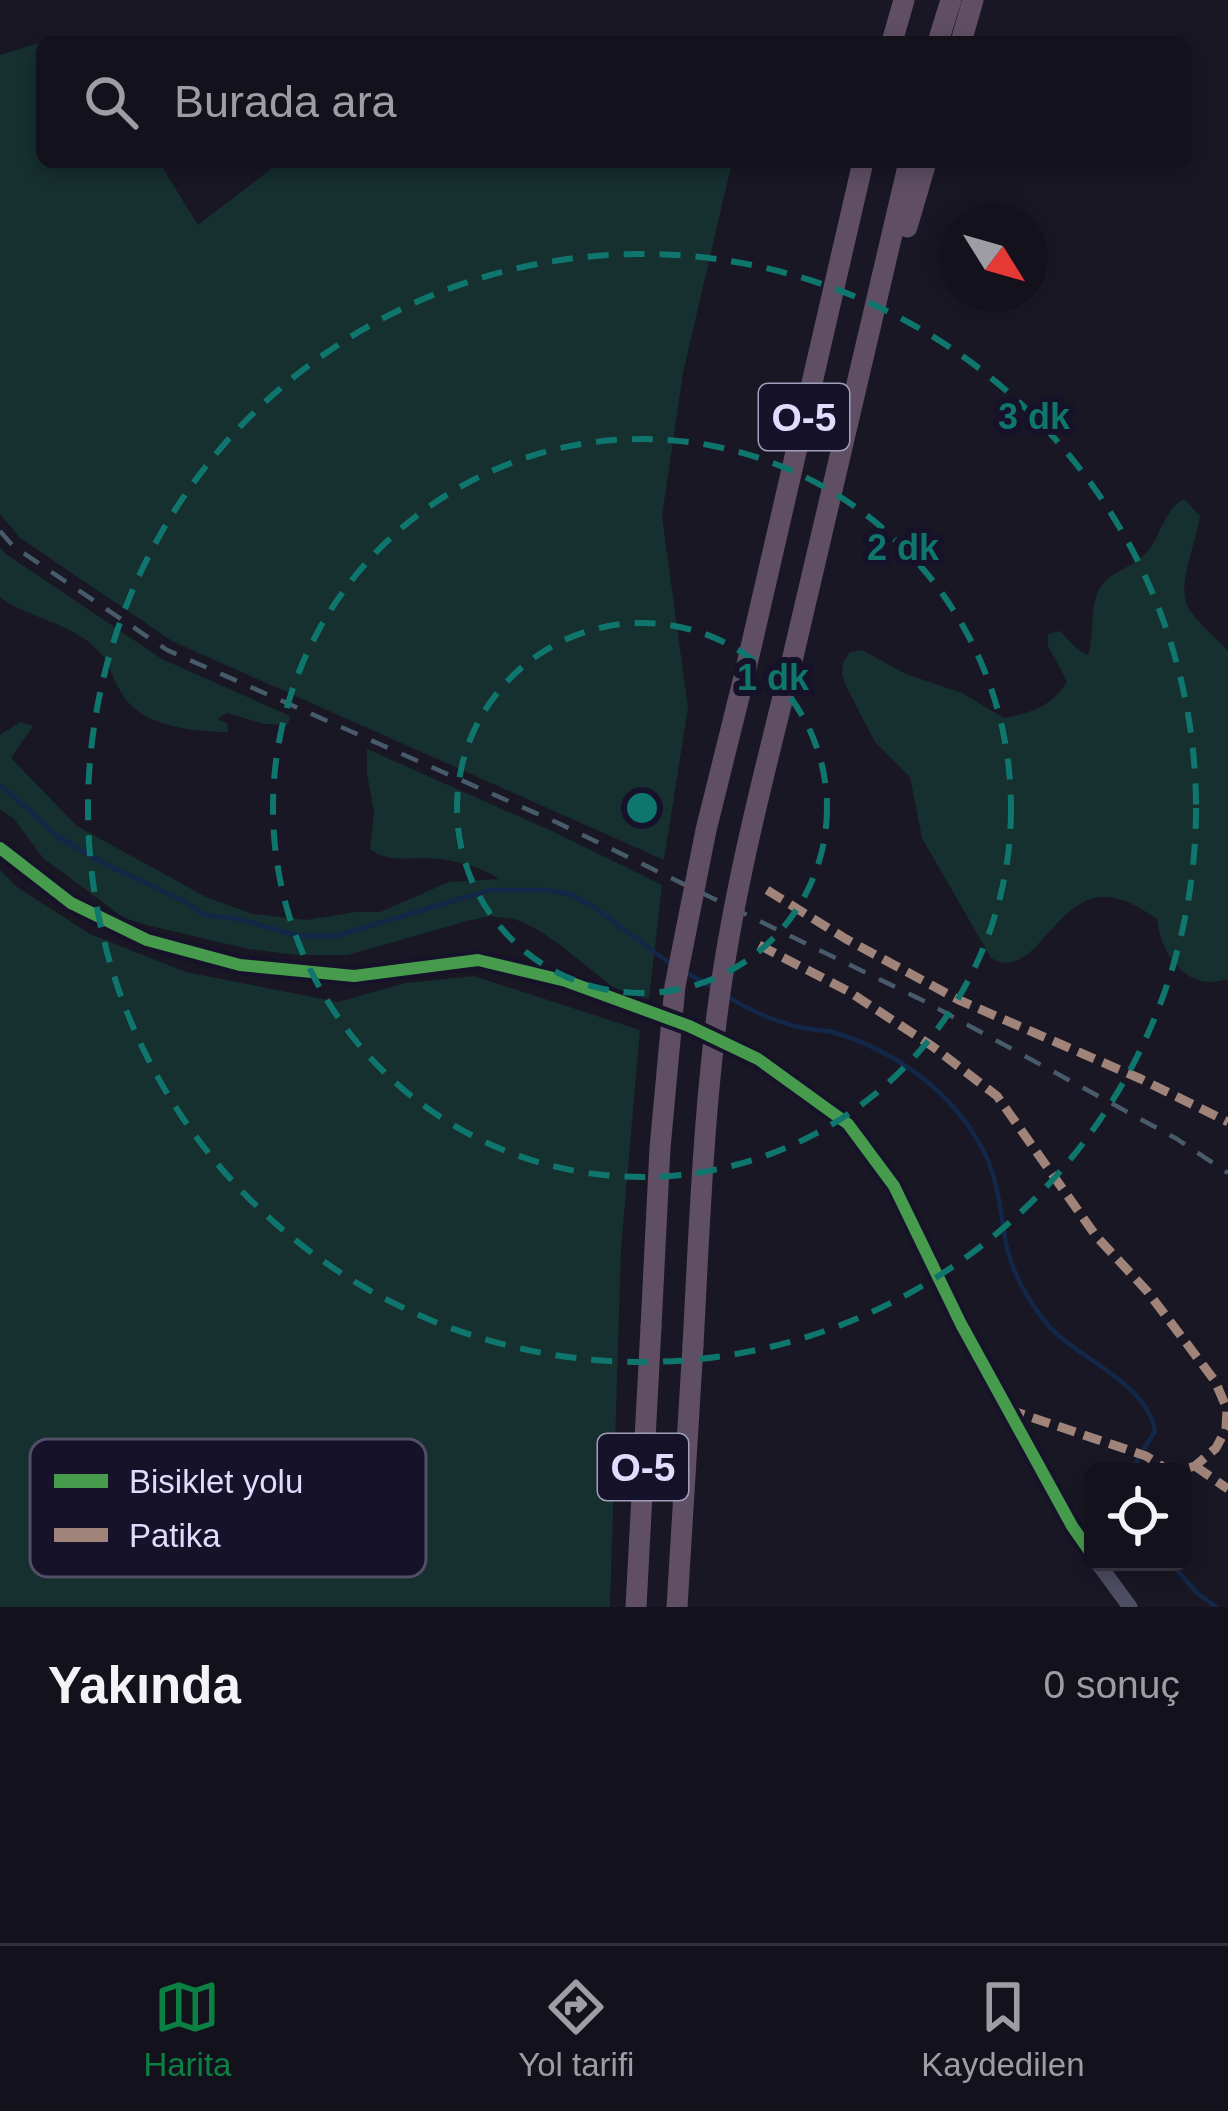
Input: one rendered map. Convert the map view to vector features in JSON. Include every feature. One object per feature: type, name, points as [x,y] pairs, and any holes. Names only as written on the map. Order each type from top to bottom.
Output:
[{"type":"highway","points":[[894,36],[904,0]]},
{"type":"highway","points":[[940,36],[951,0]]},
{"type":"highway","points":[[963,36],[973,0]]},
{"type":"highway","name":"O-5","points":[[636,1607],[660,1148],[675,986],[706,830],[861,168]]},
{"type":"highway","name":"O-5","points":[[677,1607],[717,1015],[748,836],[908,168]]},
{"type":"highway","points":[[840,458],[924,168]]},
{"type":"street","points":[[0,848],[71,903],[148,940],[240,965],[354,976],[478,960],[566,981],[689,1026],[758,1059],[848,1124],[893,1186],[970,1341],[1084,1543]]},
{"type":"street","points":[[1104,1571],[1130,1607]]},
{"type":"green space","points":[[36,44],[36,168],[163,168],[198,225],[272,168],[731,168],[683,373],[662,516],[688,708],[664,860],[172,641],[20,538],[0,514],[0,55]]},
{"type":"green space","points":[[1184,499],[1200,516],[1185,600],[1228,651],[1228,979],[1200,981],[1189,976],[1170,957],[1157,919],[1133,904],[1105,897],[1072,909],[1020,959],[1006,963],[991,958],[922,838],[910,777],[875,742],[846,686],[843,662],[850,652],[862,650],[906,674],[962,693],[1004,718],[1041,707],[1067,681],[1048,646],[1048,634],[1060,631],[1088,655],[1100,588],[1146,553],[1171,510]]},
{"type":"green space","points":[[0,547],[162,659],[290,716],[288,725],[264,724],[227,713],[217,719],[227,723],[228,732],[215,732],[172,726],[145,716],[125,698],[93,645],[0,597]]},
{"type":"green space","points":[[20,722],[33,726],[11,758],[77,826],[206,897],[253,914],[306,920],[380,912],[449,882],[499,879],[464,864],[390,858],[370,849],[374,812],[367,749],[662,885],[649,999],[623,995],[559,944],[515,919],[490,916],[348,955],[296,955],[248,949],[124,918],[43,858],[14,819],[0,809],[0,735]]},
{"type":"green space","points":[[0,870],[17,887],[90,934],[186,972],[338,1002],[405,983],[474,976],[640,1030],[621,1249],[610,1607],[0,1607]]},
{"type":"waterway","points":[[0,785],[60,838],[204,915],[239,919],[298,936],[336,936],[490,890],[549,890],[573,895],[594,907],[672,965]]},
{"type":"waterway","points":[[687,973],[714,988]]},
{"type":"waterway","points":[[729,997],[775,1020],[832,1032],[878,1050],[921,1077],[957,1112],[989,1164],[1008,1254],[1034,1306],[1060,1337],[1125,1385],[1149,1414],[1155,1431],[1135,1463]]},
{"type":"waterway","points":[[1178,1571],[1216,1607]]},
{"type":"railway","points":[[0,531],[13,546],[167,650],[558,823],[922,1000],[1177,1139],[1228,1173]]},
{"type":"marked path","points":[[767,890],[959,1000],[1228,1122]]},
{"type":"marked path","points":[[759,945],[848,991],[997,1096],[1096,1236],[1147,1291],[1215,1381],[1227,1409],[1226,1429],[1216,1448],[1192,1467]]},
{"type":"marked path","points":[[1007,1409],[1157,1463]]},
{"type":"marked path","points":[[1195,1466],[1228,1489]]},
{"type":"cycle path","points":[[0,848],[71,903],[147,940],[240,965],[354,976],[478,960],[566,981],[689,1026],[758,1059],[848,1124],[894,1186],[961,1324],[1084,1543]]}]
